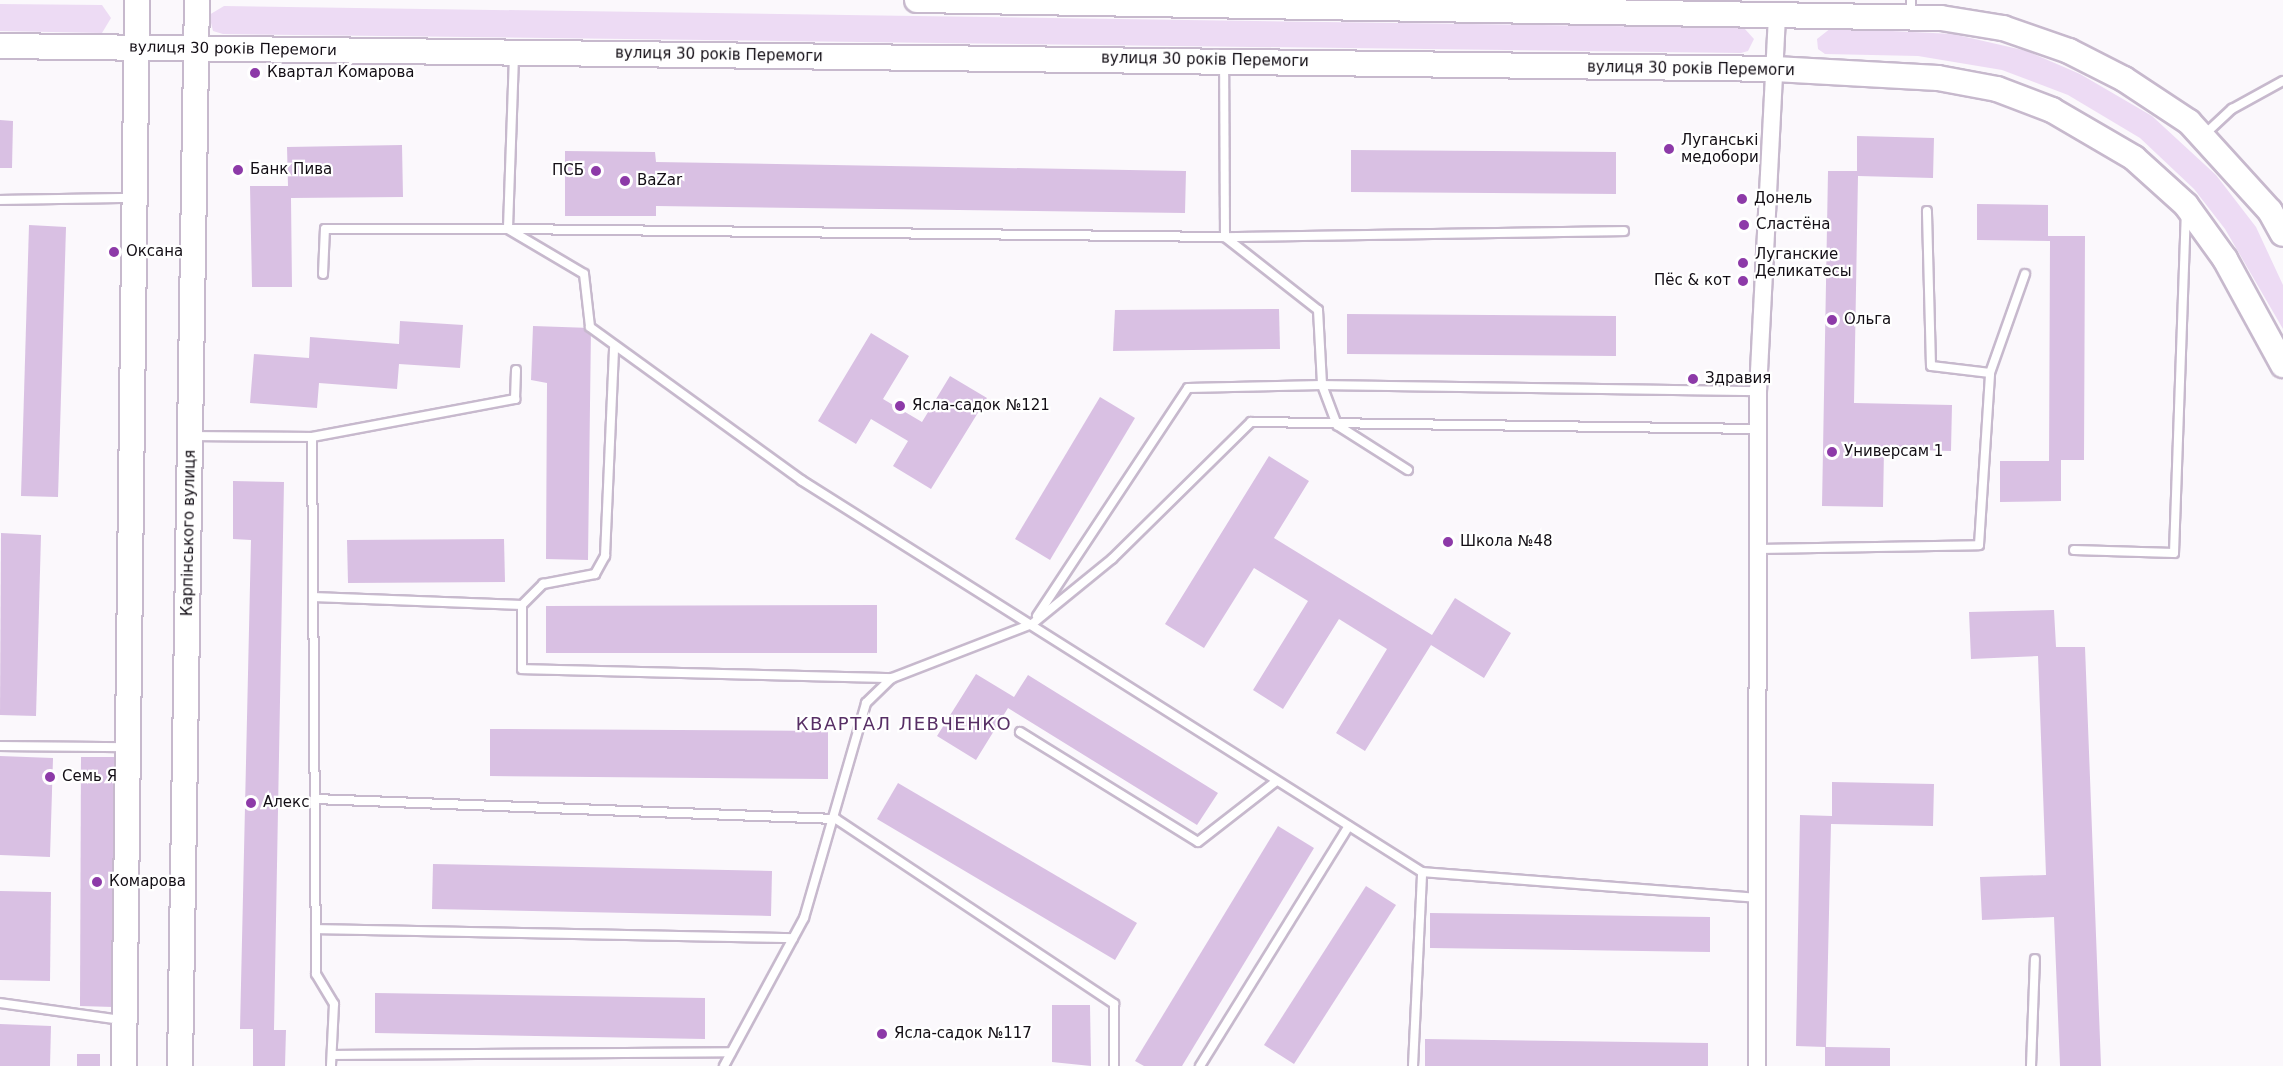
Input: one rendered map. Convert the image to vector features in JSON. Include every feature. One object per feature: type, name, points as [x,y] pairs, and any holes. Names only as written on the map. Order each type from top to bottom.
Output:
[{"type":"street","points":[[124,1066],[137,0]]},
{"type":"street","name":"Карпінського вулиця","points":[[180,1066],[197,0]]},
{"type":"street","points":[[917,0],[1259,3],[1777,15],[1911,9],[2003,28],[2069,51],[2124,79],[2205,134],[2270,211],[2283,234]]},
{"type":"street","points":[[1757,1066],[1760,429],[1758,391],[1777,15]]},
{"type":"street","name":"вулиця 30 років Перемоги","points":[[0,46],[1224,60],[1775,69],[1938,78],[1997,89],[2052,111],[2134,158],[2186,205],[2225,259],[2283,365]]},
{"type":"lane","points":[[508,229],[514,52]]},
{"type":"lane","points":[[1224,60],[1225,237]]},
{"type":"lane","points":[[2205,134],[2232,109],[2283,81]]},
{"type":"lane","points":[[0,200],[135,198]]},
{"type":"lane","points":[[2074,550],[2174,554],[2186,205]]},
{"type":"lane","points":[[1927,211],[1931,366],[1989,373]]},
{"type":"lane","points":[[323,274],[324,229],[1225,237],[1624,231]]},
{"type":"lane","points":[[508,229],[584,274],[590,327],[801,480],[1032,624],[1275,782],[1422,872],[1758,898]]},
{"type":"lane","points":[[1225,237],[1318,310],[1322,385],[1337,425],[1408,470]]},
{"type":"lane","points":[[1759,549],[1979,545],[1989,373],[2025,274]]},
{"type":"lane","points":[[615,347],[605,556],[596,574],[543,584],[522,605],[522,669],[892,678],[1032,624],[1112,559],[1251,422],[1337,425],[1760,429]]},
{"type":"lane","points":[[190,436],[312,437],[515,399],[516,370]]},
{"type":"lane","points":[[1032,624],[1188,388],[1322,385],[1758,391]]},
{"type":"lane","points":[[312,437],[316,974],[334,1004],[331,1066]]},
{"type":"lane","points":[[313,597],[522,605]]},
{"type":"lane","points":[[724,1066],[793,938],[836,819],[866,704],[892,678]]},
{"type":"lane","points":[[1020,732],[1198,842],[1275,782]]},
{"type":"lane","points":[[0,746],[128,747]]},
{"type":"lane","points":[[315,799],[836,819],[1114,1004],[1114,1066]]},
{"type":"lane","points":[[1200,1066],[1349,826]]},
{"type":"lane","points":[[1413,1066],[1422,872]]},
{"type":"lane","points":[[316,929],[793,938]]},
{"type":"lane","points":[[2031,1066],[2035,959]]},
{"type":"lane","points":[[0,1003],[125,1021]]},
{"type":"lane","points":[[332,1055],[731,1052]]},
{"type":"shaded area","points":[[0,4],[102,5],[111,18],[102,33],[0,31]]},
{"type":"shaded area","points":[[224,6],[1744,28],[1754,39],[1748,51],[1741,53],[223,34],[213,31],[209,15]]},
{"type":"shaded area","points":[[1831,28],[1953,34],[2027,51],[2080,74],[2152,116],[2216,175],[2256,227],[2283,285],[2283,329],[2225,229],[2194,189],[2140,138],[2068,95],[2002,70],[1918,56],[1825,54],[1818,49],[1817,39]]},
{"type":"building","points":[[0,120],[13,121],[12,168],[0,168]]},
{"type":"building","points":[[1857,136],[1934,138],[1933,178],[1858,176],[1854,403],[1952,405],[1951,451],[1884,449],[1883,507],[1822,506],[1828,171],[1857,171]]},
{"type":"building","points":[[402,145],[403,197],[291,198],[292,287],[252,287],[250,186],[288,186],[287,147]]},
{"type":"building","points":[[1351,150],[1616,152],[1616,194],[1351,192]]},
{"type":"building","points":[[565,151],[655,152],[656,162],[1186,171],[1185,213],[656,206],[656,216],[565,216]]},
{"type":"building","points":[[1977,204],[2048,205],[2048,236],[2085,236],[2084,460],[2061,460],[2061,501],[2000,502],[2000,461],[2049,461],[2050,241],[1977,240]]},
{"type":"building","points":[[29,225],[66,227],[58,497],[21,496]]},
{"type":"building","points":[[1279,309],[1280,349],[1113,351],[1115,310]]},
{"type":"building","points":[[1347,314],[1616,316],[1616,356],[1347,354]]},
{"type":"building","points":[[400,321],[463,325],[460,368],[399,364],[397,389],[319,383],[317,408],[250,403],[254,354],[309,358],[310,337],[399,344]]},
{"type":"building","points":[[533,326],[591,328],[588,560],[546,559],[547,383],[531,380]]},
{"type":"building","points":[[871,333],[909,356],[883,399],[922,422],[950,376],[987,398],[931,489],[893,466],[908,441],[871,419],[856,444],[818,421]]},
{"type":"building","points":[[1100,397],[1135,418],[1050,560],[1015,539]]},
{"type":"building","points":[[1269,456],[1309,481],[1274,538],[1432,635],[1455,598],[1511,633],[1484,678],[1431,645],[1365,751],[1336,733],[1387,649],[1339,619],[1283,709],[1253,690],[1308,601],[1254,568],[1204,648],[1165,624]]},
{"type":"building","points":[[233,481],[284,482],[274,1030],[286,1030],[285,1066],[253,1066],[253,1029],[240,1029],[251,540],[233,539]]},
{"type":"building","points":[[1,533],[41,535],[36,716],[0,715]]},
{"type":"building","points":[[504,539],[505,582],[348,583],[347,540]]},
{"type":"building","points":[[877,605],[877,653],[546,653],[546,606]]},
{"type":"building","points":[[2054,610],[2056,647],[2085,647],[2101,1066],[2060,1066],[2054,917],[1982,920],[1980,877],[2046,875],[2038,656],[1971,659],[1969,612]]},
{"type":"building","points":[[976,674],[1014,697],[1028,675],[1218,793],[1197,825],[1008,708],[976,760],[937,736]]},
{"type":"building","points":[[490,729],[828,731],[828,779],[490,776]]},
{"type":"building","points":[[0,756],[53,758],[50,857],[0,855]]},
{"type":"building","name":"Комарова","points":[[81,757],[114,757],[113,1007],[80,1006]]},
{"type":"building","points":[[1832,782],[1934,784],[1933,826],[1831,824],[1826,1047],[1890,1048],[1890,1066],[1825,1066],[1825,1047],[1796,1046],[1800,815],[1832,816]]},
{"type":"building","points":[[898,783],[1137,923],[1115,960],[877,819]]},
{"type":"building","points":[[1278,826],[1314,848],[1182,1066],[1144,1066],[1135,1061]]},
{"type":"building","points":[[433,864],[772,871],[771,916],[432,909]]},
{"type":"building","points":[[1366,886],[1396,905],[1294,1064],[1264,1045]]},
{"type":"building","points":[[0,891],[51,892],[50,981],[0,980]]},
{"type":"building","points":[[1430,913],[1710,917],[1710,952],[1430,948]]},
{"type":"building","points":[[375,993],[705,998],[705,1039],[375,1033]]},
{"type":"building","points":[[1052,1005],[1090,1005],[1091,1066],[1052,1062]]},
{"type":"building","points":[[0,1024],[51,1026],[50,1066],[0,1066]]},
{"type":"building","points":[[1425,1039],[1708,1043],[1708,1066],[1425,1066]]},
{"type":"building","points":[[77,1054],[100,1054],[100,1066],[77,1066]]},
{"type":"place","name":"Квартал Комарова","points":[[255,73]]},
{"type":"place","name":"Луганські медобори","points":[[1669,149]]},
{"type":"place","name":"Банк Пива","points":[[238,170]]},
{"type":"place","name":"ПСБ","points":[[596,171]]},
{"type":"place","name":"BaZar","points":[[625,181]]},
{"type":"place","name":"Донель","points":[[1742,199]]},
{"type":"place","name":"Сластёна","points":[[1744,225]]},
{"type":"place","name":"Оксана","points":[[114,252]]},
{"type":"place","name":"Луганские Деликатесы","points":[[1743,263]]},
{"type":"place","name":"Пёс & кот","points":[[1743,281]]},
{"type":"place","name":"Ольга","points":[[1832,320]]},
{"type":"place","name":"Здравия","points":[[1693,379]]},
{"type":"place","name":"Ясла-садок №121","points":[[900,406]]},
{"type":"place","name":"Универсам 1","points":[[1832,452]]},
{"type":"place","name":"Школа №48","points":[[1448,542]]},
{"type":"place","name":"Семь Я","points":[[50,777]]},
{"type":"place","name":"Алекс","points":[[251,803]]},
{"type":"place","name":"Комарова","points":[[97,882]]},
{"type":"place","name":"Ясла-садок №117","points":[[882,1034]]},
{"type":"district","name":"КВАРТАЛ ЛЕВЧЕНКО","points":[[904,724]]}]
